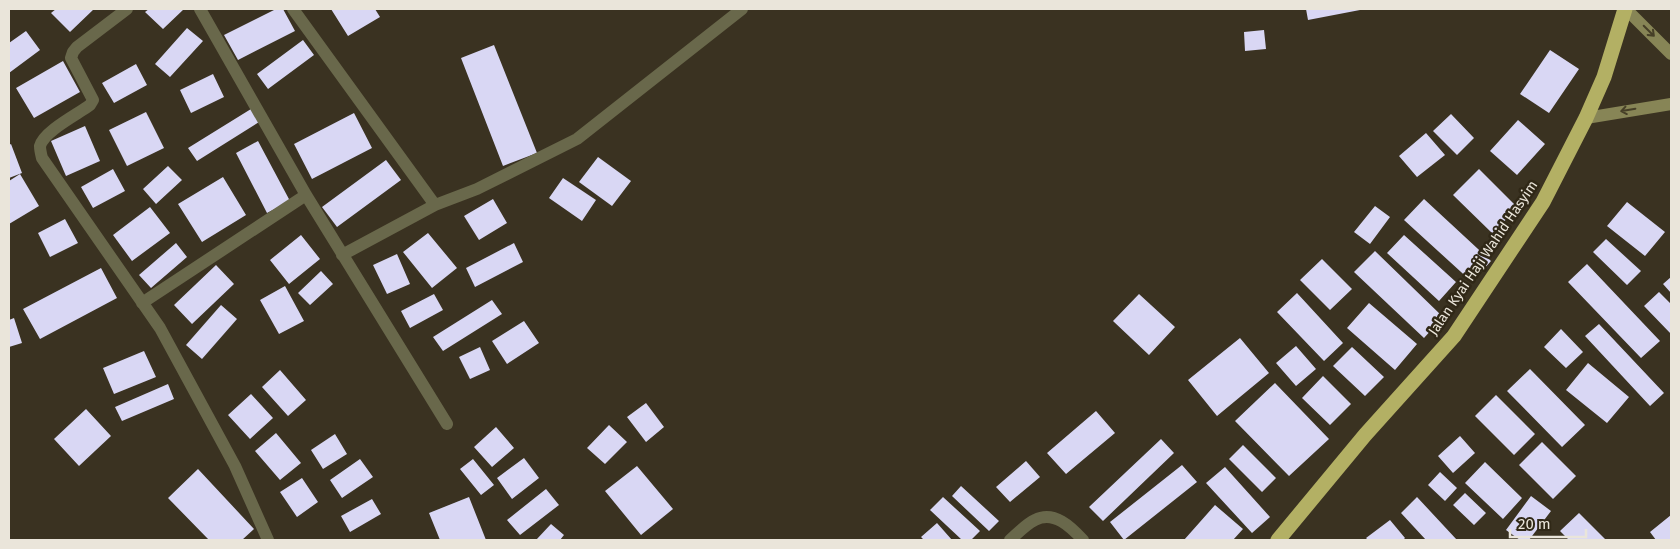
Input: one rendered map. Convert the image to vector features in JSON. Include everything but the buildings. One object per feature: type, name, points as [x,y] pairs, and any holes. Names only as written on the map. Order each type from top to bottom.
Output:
[{"type":"highway","name":"Jalan Kyai Haji Wahid Hasyim","points":[[1278,540],[1365,435],[1454,336],[1542,202],[1586,118],[1604,77],[1626,9]]},
{"type":"main road","points":[[1626,9],[1671,54]]},
{"type":"main road","points":[[1586,118],[1671,104]]},
{"type":"street","points":[[127,9],[73,52],[71,58],[93,100],[90,106],[45,137],[40,146],[42,158],[160,328],[235,466],[268,540]]},
{"type":"street","points":[[200,9],[306,196],[447,424]]},
{"type":"street","points":[[294,9],[435,206]]},
{"type":"street","points":[[342,255],[435,206],[477,189],[577,139],[742,9]]},
{"type":"street","points":[[142,303],[306,196]]},
{"type":"street","points":[[1010,540],[1034,520],[1046,516],[1070,526],[1083,540]]}]
